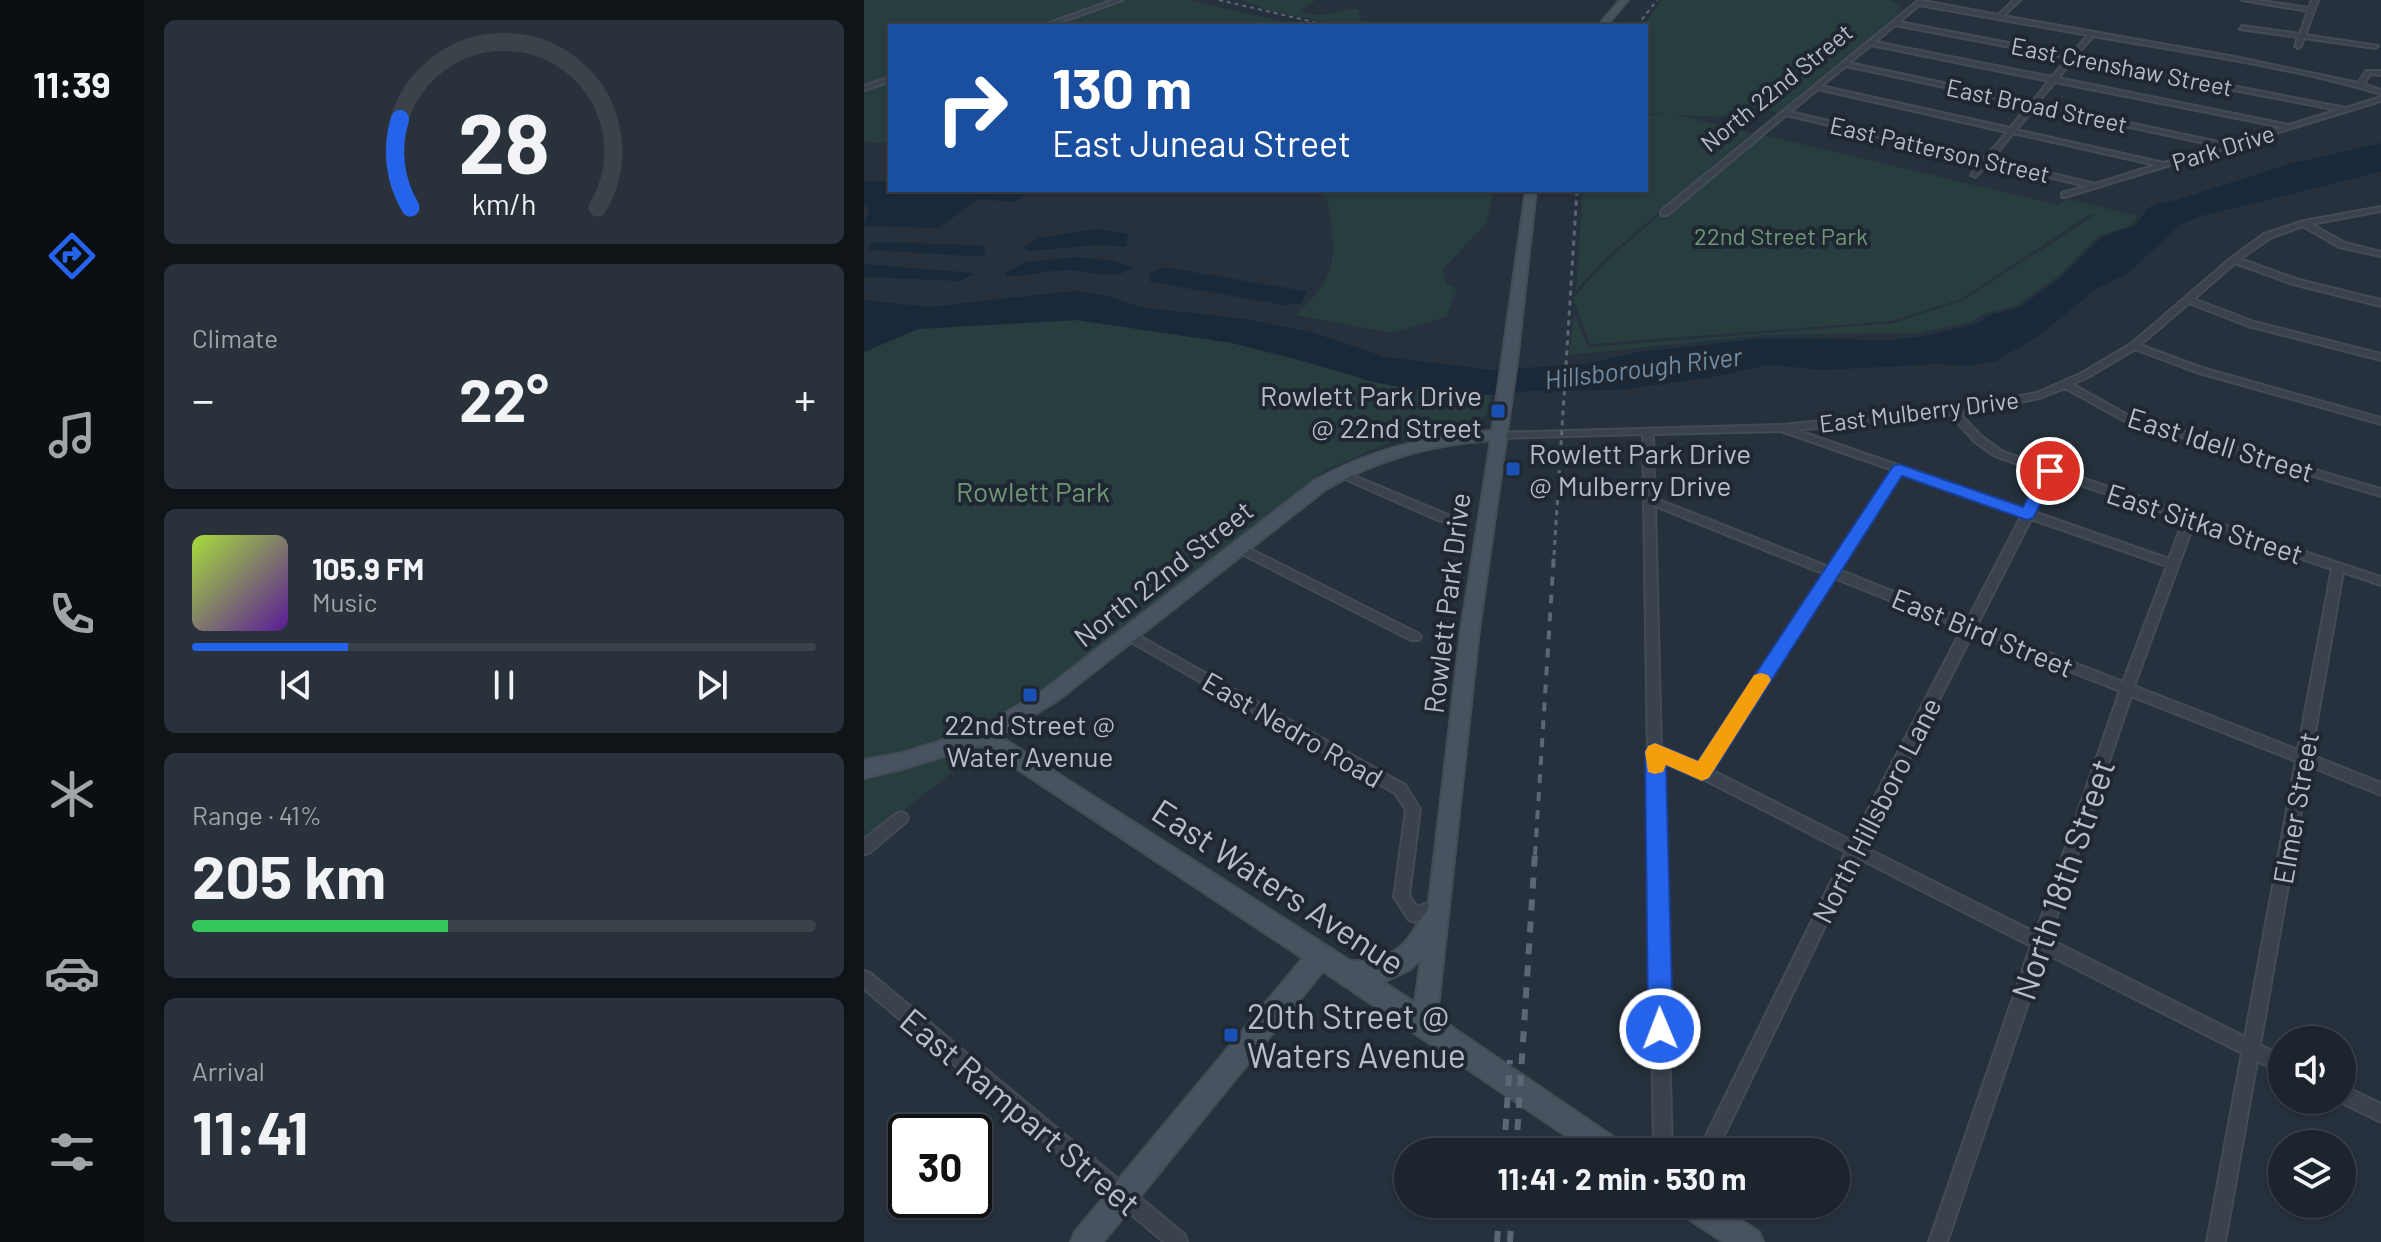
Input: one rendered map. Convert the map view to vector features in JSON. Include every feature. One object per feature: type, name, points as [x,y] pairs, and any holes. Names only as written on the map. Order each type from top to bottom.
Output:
[{"type":"street","points":[[1050,24],[1119,0]]},
{"type":"street","points":[[1604,24],[1624,0]]},
{"type":"street","points":[[1999,17],[2017,0]]},
{"type":"street","points":[[2245,0],[2311,10]]},
{"type":"street","points":[[2298,46],[2315,0]]},
{"type":"street","points":[[1920,2],[2362,83],[2381,92]]},
{"type":"street","name":"North 22nd Street","points":[[1664,213],[1920,2]]},
{"type":"street","name":"East Crenshaw Street","points":[[1895,23],[2349,110]]},
{"type":"street","points":[[2242,28],[2375,46]]},
{"type":"street","points":[[1975,175],[2091,34]]},
{"type":"street","points":[[1871,43],[2291,127]]},
{"type":"street","name":"East Broad Street","points":[[1844,64],[2229,146]]},
{"type":"street","points":[[2362,83],[2368,72],[2381,73]]},
{"type":"street","points":[[864,88],[888,80]]},
{"type":"street","points":[[1817,87],[2164,165]]},
{"type":"street","name":"Park Drive","points":[[2065,195],[2381,99]]},
{"type":"street","name":"East Patterson Street","points":[[1785,113],[2095,186]]},
{"type":"street","name":"Rowlett Park Drive","points":[[1424,1023],[1470,630],[1510,362],[1531,192]]},
{"type":"street","name":"East Mulberry Drive","points":[[1498,435],[1782,428],[2012,402],[2065,384],[2134,346],[2234,260],[2267,236],[2304,223],[2381,209]]},
{"type":"street","points":[[2304,223],[2342,245],[2381,254]]},
{"type":"street","points":[[2234,260],[2296,282],[2381,303]]},
{"type":"street","points":[[2188,300],[2251,324],[2381,357]]},
{"type":"street","points":[[2134,346],[2199,370],[2381,421]]},
{"type":"street","name":"East Idell Street","points":[[2065,384],[2126,418],[2381,493]]},
{"type":"street","name":"East Sitka Street","points":[[1952,411],[1978,439],[1999,454],[2381,581]]},
{"type":"street","points":[[1782,428],[2173,564]]},
{"type":"street","points":[[1648,431],[1663,1138]]},
{"type":"street","name":"North 22nd Street","points":[[864,769],[902,761],[983,736],[1051,695],[1240,548],[1357,463],[1423,443],[1498,435]]},
{"type":"street","points":[[1702,772],[1899,469]]},
{"type":"street","name":"North Hillsboro Lane","points":[[1714,1138],[1855,849],[2050,471]]},
{"type":"street","points":[[1340,473],[1444,518]]},
{"type":"street","name":"East Bird Street","points":[[1649,500],[2381,789]]},
{"type":"street","name":"North 18th Street","points":[[1938,1242],[2127,689],[2190,518]]},
{"type":"street","points":[[1240,548],[1415,637]]},
{"type":"street","name":"Elmer Street","points":[[2216,1242],[2338,567]]},
{"type":"street","name":"East Nedro Road","points":[[1130,636],[1400,789],[1413,809],[1401,897],[1414,915],[1440,906]]},
{"type":"street","name":"East Waters Avenue","points":[[983,736],[1424,1023],[1592,1138]]},
{"type":"street","points":[[1655,752],[1702,772],[2268,1058]]},
{"type":"street","points":[[864,848],[901,818]]},
{"type":"street","points":[[1346,973],[1368,975],[1397,966],[1424,937],[1440,906]]},
{"type":"street","points":[[1085,1242],[1320,956]]},
{"type":"street","name":"East Rampart Street","points":[[864,979],[1178,1242]]},
{"type":"street","points":[[2356,1101],[2381,1113]]},
{"type":"street","points":[[1712,1218],[1749,1242]]},
{"type":"green space","points":[[864,0],[1188,0],[1293,24],[888,24],[888,143],[864,142]]},
{"type":"green space","points":[[1241,0],[1316,0],[1300,11],[1314,15],[1359,9],[1360,20],[1375,24],[1334,24],[1267,10]]},
{"type":"green space","points":[[1662,0],[1889,0],[1898,3],[1901,8],[1899,13],[1777,113],[1759,107],[1717,117],[1648,113],[1648,24],[1644,24]]},
{"type":"green space","points":[[1673,114],[1751,133],[1607,257],[1576,290],[1583,192],[1648,192],[1648,115]]},
{"type":"green space","name":"22nd Street Park","points":[[1755,133],[2092,213],[1959,300],[1891,321],[1590,344],[1573,298],[1611,257]]},
{"type":"green space","points":[[1319,192],[1494,192],[1486,224],[1442,270],[1446,283],[1457,289],[1446,317],[1391,333],[1296,315],[1323,284],[1331,264],[1333,239],[1329,208]]},
{"type":"green space","points":[[2070,199],[2138,216],[2128,227],[2098,236],[2058,276],[2016,306],[1986,313],[1970,322],[1916,333],[1764,335],[1569,355],[1574,313],[1588,347],[1893,323],[1962,301],[2095,215],[2058,204]]},
{"type":"green space","name":"Rowlett Park","points":[[1077,320],[1232,343],[1403,388],[1491,395],[1487,414],[1478,422],[1397,439],[1326,470],[1047,693],[980,731],[864,764],[864,352],[918,329]]},
{"type":"green space","points":[[979,745],[984,748],[864,841],[864,775]]},
{"type":"water","name":"Hillsborough River","points":[[2381,143],[2381,172],[2198,217],[2179,226],[2128,273],[2096,289],[2037,337],[1996,361],[1967,366],[1938,364],[1824,370],[1769,365],[1708,378],[1618,390],[1530,391],[1491,395],[1426,391],[1373,382],[1232,343],[1077,320],[918,329],[864,352],[864,300],[929,307],[1073,291],[1104,295],[1141,307],[1251,320],[1311,332],[1385,357],[1492,370],[1587,364],[1638,352],[1764,338],[1889,340],[1924,336],[1979,323],[1989,315],[2019,308],[2061,277],[2102,237],[2136,225],[2147,209],[2157,203],[2177,200],[2289,164]]},
{"type":"water","points":[[864,181],[888,181],[888,192],[1026,192],[1016,202],[978,199],[939,228],[864,226],[869,208],[864,204]]},
{"type":"water","points":[[1098,229],[1128,234],[1126,247],[1099,245],[1029,251],[1022,247],[1039,238]]},
{"type":"water","points":[[872,243],[972,245],[982,246],[986,252],[981,256],[969,256],[869,250]]},
{"type":"water","points":[[1077,257],[1115,261],[1132,268],[1108,275],[1072,270],[1013,276],[1006,276],[1005,273],[1026,262]]},
{"type":"water","points":[[864,264],[976,273],[960,281],[864,277]]},
{"type":"water","points":[[1163,267],[1307,291],[1302,303],[1285,305],[1150,282],[1150,274]]},
{"type":"railway","points":[[1219,0],[1322,24]]},
{"type":"railway","points":[[1639,24],[1657,0]]},
{"type":"railway","points":[[1554,555],[1577,192]]},
{"type":"railway","points":[[1535,855],[1554,553]]},
{"type":"railway","points":[[1517,1138],[1535,853]]},
{"type":"railway","points":[[1505,1138],[1510,1060]]},
{"type":"railway","points":[[1497,1242],[1499,1218]]},
{"type":"railway","points":[[1510,1242],[1511,1218]]},
{"type":"slow traffic","points":[[1655,766],[1655,752],[1702,772],[1761,680]]},
{"type":"place","name":"Rowlett Park Drive @ 22nd Street","points":[[1498,411]]},
{"type":"place","name":"Rowlett Park Drive @ Mulberry Drive","points":[[1513,469]]},
{"type":"place","name":"22nd Street @ Water Avenue","points":[[1030,695]]},
{"type":"place","name":"20th Street @ Waters Avenue","points":[[1231,1035]]},
{"type":"route","points":[[1660,1029],[1655,752],[1702,772],[1899,469],[2027,514],[2050,471]]}]
